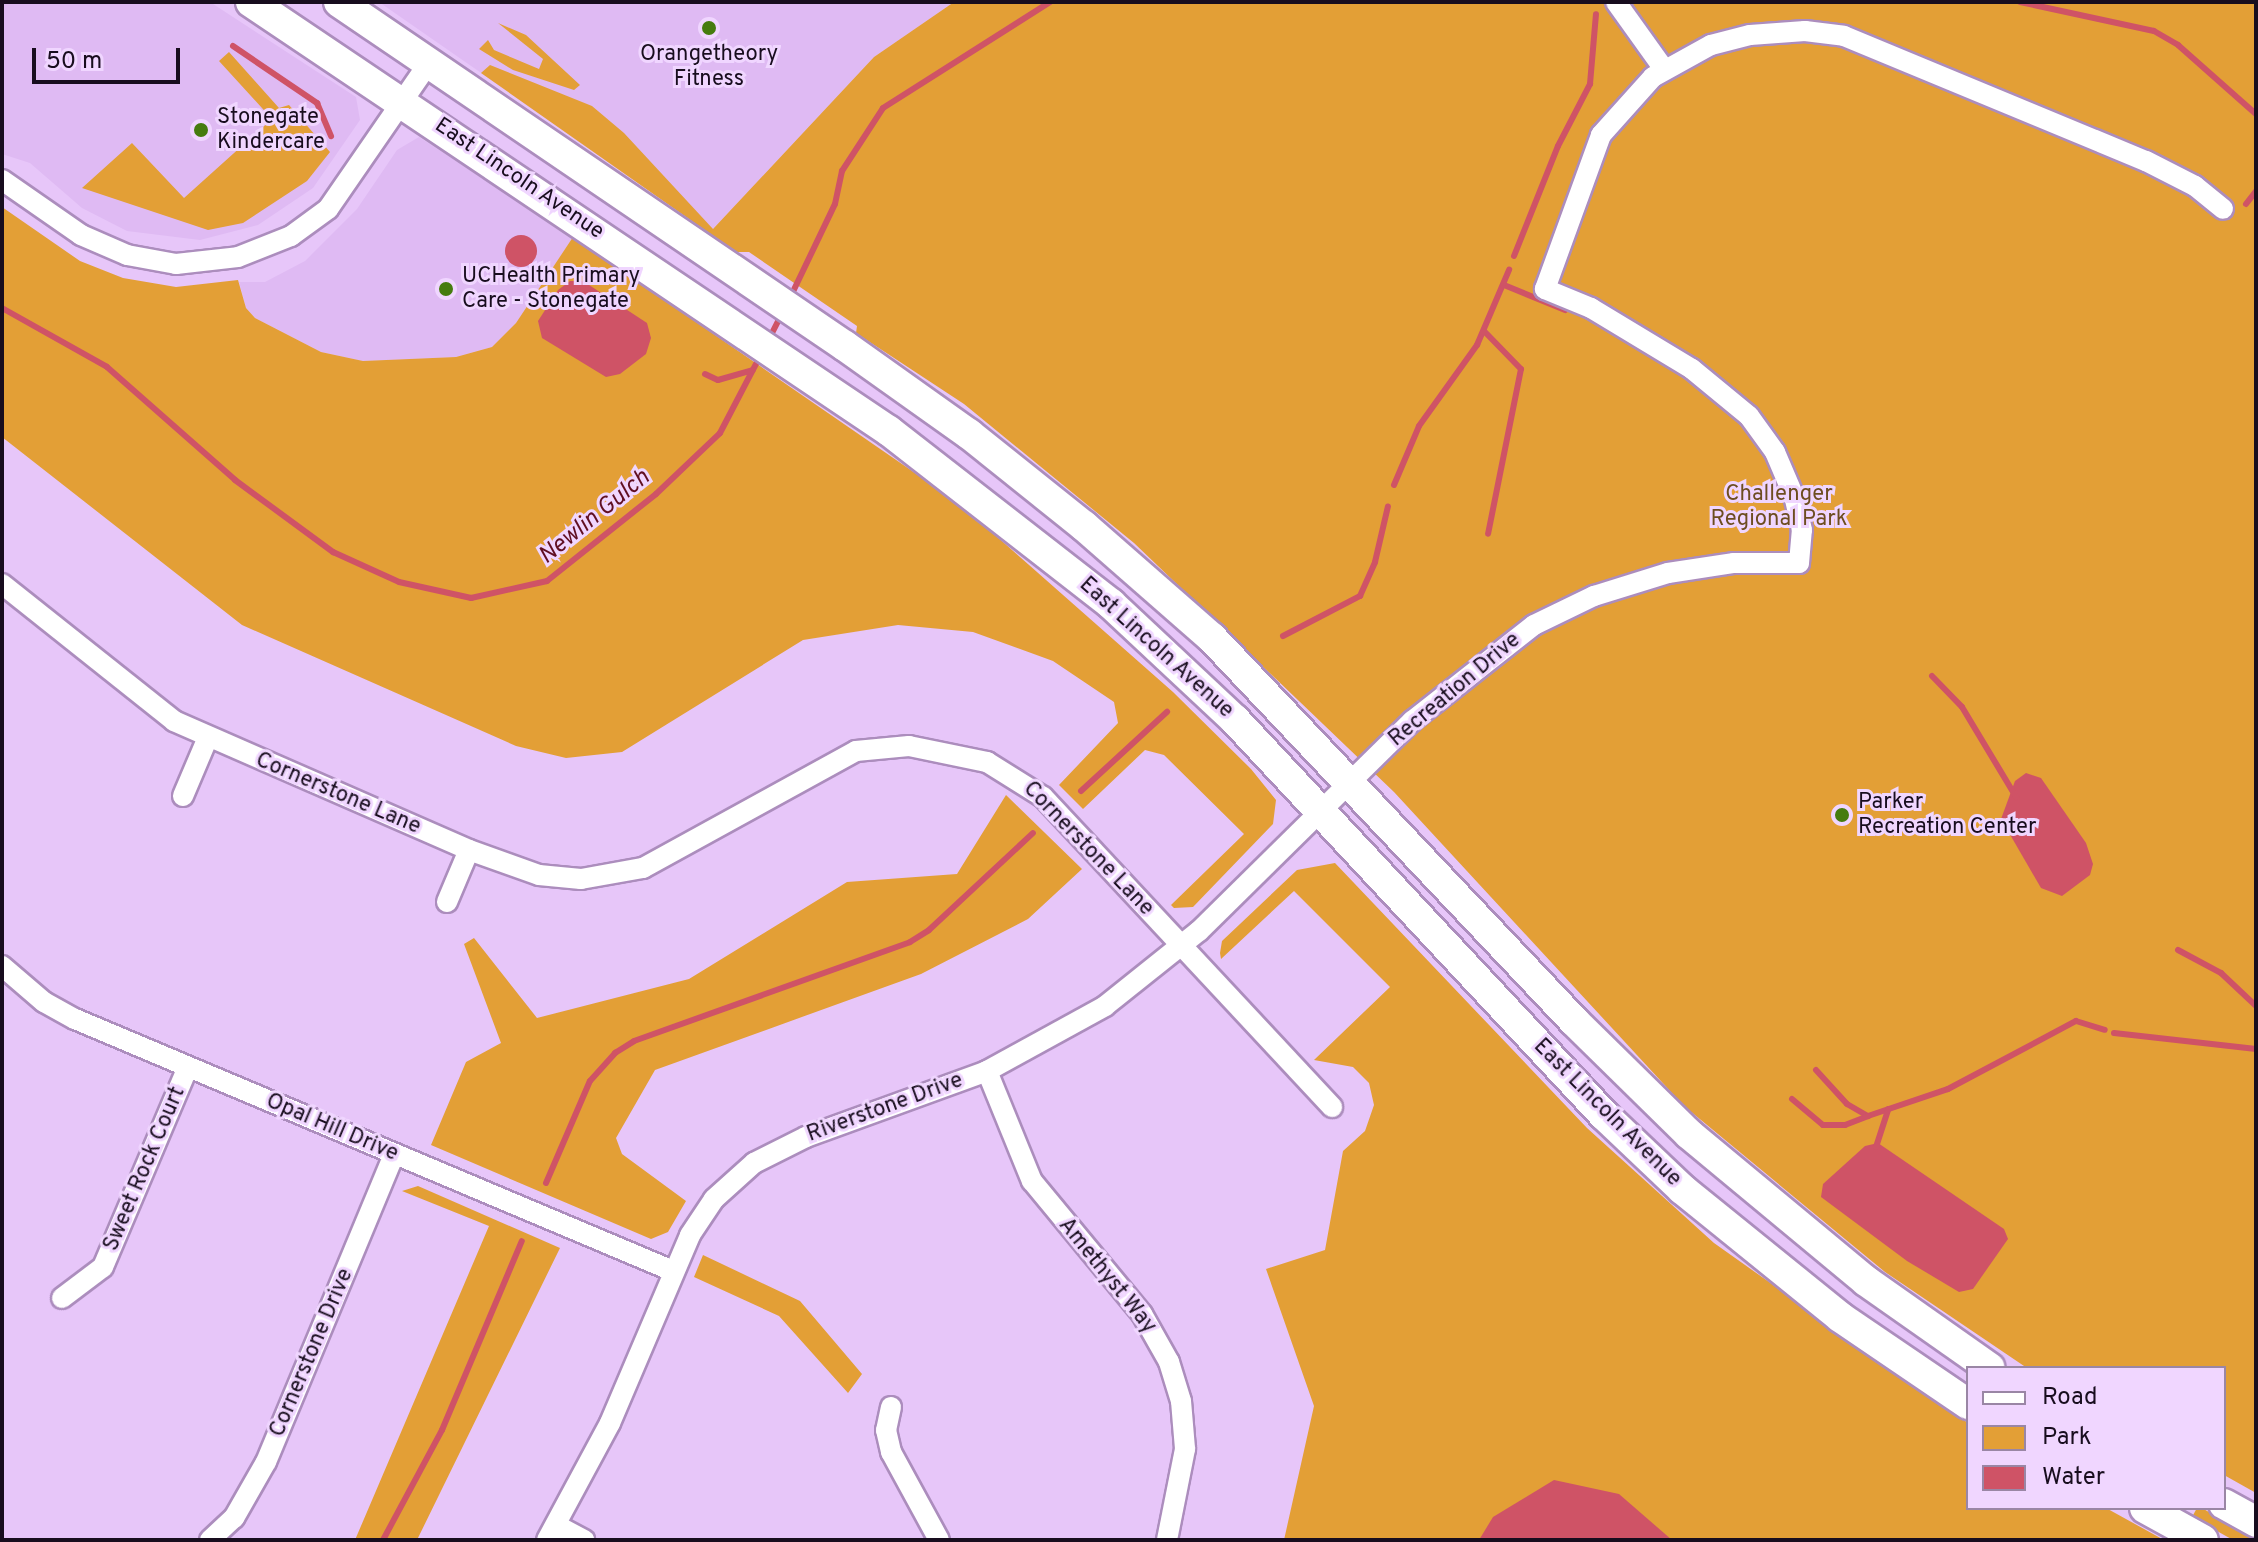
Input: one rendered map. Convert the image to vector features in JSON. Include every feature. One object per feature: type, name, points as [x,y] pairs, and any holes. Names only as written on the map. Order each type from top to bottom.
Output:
[{"type":"main road","name":"East Lincoln Avenue","points":[[251,2],[821,384],[995,509],[1111,604],[1323,811],[1604,1115],[1682,1189],[1840,1317],[1966,1403]]},
{"type":"main road","name":"East Lincoln Avenue","points":[[339,2],[845,346],[969,434],[1160,589],[1351,782],[1574,1021],[1689,1134],[1866,1281],[1987,1366]]},
{"type":"main road","points":[[2226,1505],[2256,1522]]},
{"type":"main road","points":[[2148,1510],[2203,1540]]},
{"type":"street","points":[[1616,2],[1664,69],[1711,45],[1750,35],[1805,31],[1844,36],[2146,161],[2195,186],[2223,209]]},
{"type":"street","points":[[2,180],[81,235],[127,255],[176,264],[238,257],[291,236],[328,209],[428,64]]},
{"type":"street","name":"Recreation Drive","points":[[1351,782],[1412,721],[1504,645],[1564,609],[1686,569],[1799,563],[1802,530],[1795,499],[1775,452],[1742,408],[1706,378],[1605,316],[1545,289],[1601,135],[1630,98],[1664,69]]},
{"type":"street","name":"Cornerstone Lane","points":[[2,584],[143,700],[208,737],[469,850],[554,877],[628,872],[676,852],[841,756],[872,748],[927,747],[987,762],[1032,788],[1332,1107]]},
{"type":"street","points":[[183,796],[208,737]]},
{"type":"street","name":"Riverstone Drive","points":[[552,1532],[610,1423],[673,1271],[705,1210],[754,1163],[806,1137],[987,1071],[1105,1006],[1182,946],[1351,782]]},
{"type":"street","points":[[447,902],[469,850]]},
{"type":"street","name":"Opal Hill Drive","points":[[2,966],[59,1011],[673,1271]]},
{"type":"street","name":"Sweet Rock Court","points":[[62,1298],[103,1267],[188,1067]]},
{"type":"street","name":"Amethyst Way","points":[[987,1071],[1032,1181],[1135,1305],[1169,1362],[1181,1401],[1185,1449],[1167,1540]]},
{"type":"street","name":"Cornerstone Drive","points":[[210,1540],[239,1510],[266,1462],[394,1155]]},
{"type":"street","points":[[891,1407],[886,1430],[891,1452],[939,1540]]},
{"type":"street","points":[[552,1532],[584,1540]]},
{"type":"shaded area","points":[[2,2],[210,2],[356,97],[360,120],[313,188],[258,225],[200,240],[127,231],[82,208],[30,163],[2,154]]},
{"type":"shaded area","points":[[379,2],[954,2],[874,57],[710,232]]},
{"type":"shaded area","points":[[419,137],[573,237],[516,323],[492,347],[456,357],[363,361],[321,352],[255,318],[246,308],[239,282],[265,282],[305,261],[357,209],[397,150]]},
{"type":"green space","name":"Challenger Regional Park","points":[[954,2],[2256,2],[2256,1493],[2226,1476],[2226,1366],[2024,1366],[1885,1272],[1684,1106],[1394,792],[1134,543],[964,404],[856,333],[857,326],[749,252],[736,252],[481,73],[490,65],[592,106],[624,133],[713,229],[874,57]]},
{"type":"green space","points":[[498,23],[526,35],[580,85],[574,90],[513,70],[479,49],[488,40],[494,50],[539,69],[543,59]]},
{"type":"green space","points":[[229,52],[279,108],[289,105],[330,152],[307,181],[243,223],[208,230],[82,188],[132,143],[184,198],[272,119],[219,61]]},
{"type":"green space","points":[[2,207],[80,261],[123,278],[176,287],[238,280],[246,308],[255,318],[321,352],[363,361],[456,357],[492,347],[516,323],[573,237],[960,504],[1173,692],[1251,769],[1276,800],[1273,824],[1193,907],[1174,908],[1171,905],[1244,834],[1164,755],[1145,750],[1083,809],[1059,785],[1118,723],[1114,702],[1053,661],[973,632],[898,625],[803,640],[622,752],[566,758],[516,746],[242,625],[2,437]]},
{"type":"green space","points":[[1006,795],[1082,869],[1028,919],[921,974],[655,1070],[616,1138],[622,1154],[686,1201],[668,1232],[651,1239],[431,1145],[466,1062],[501,1043],[464,944],[474,938],[537,1018],[689,979],[847,882],[957,874]]},
{"type":"green space","points":[[1335,863],[1587,1128],[1714,1243],[1966,1422],[1966,1510],[2110,1510],[2164,1540],[1284,1540],[1314,1406],[1266,1269],[1325,1250],[1343,1151],[1365,1131],[1374,1105],[1369,1083],[1353,1067],[1314,1060],[1390,987],[1294,891],[1221,959],[1222,941],[1297,870]]},
{"type":"green space","points":[[418,1186],[560,1248],[417,1540],[355,1540],[489,1226],[402,1191]]},
{"type":"green space","points":[[703,1255],[800,1301],[862,1374],[848,1393],[779,1316],[694,1277]]},
{"type":"green space","points":[[2196,1510],[2205,1510],[2256,1540],[2233,1540],[2192,1517]]},
{"type":"water","points":[[521,235],[532,240],[537,251],[532,262],[521,267],[510,262],[505,251],[510,240]]},
{"type":"water","points":[[570,281],[583,281],[647,323],[651,338],[646,354],[620,374],[606,377],[542,338],[538,321],[558,290]]},
{"type":"water","points":[[2026,773],[2041,778],[2086,843],[2093,864],[2090,875],[2062,896],[2041,888],[2001,819],[2015,781]]},
{"type":"water","points":[[1878,1143],[2004,1229],[2008,1239],[1973,1289],[1959,1292],[1907,1261],[1821,1197],[1823,1184],[1865,1146]]},
{"type":"water","points":[[1554,1480],[1619,1494],[1672,1540],[1479,1540],[1493,1517]]},
{"type":"waterway","name":"Newlin Gulch","points":[[789,300],[835,204],[842,171],[883,108],[1050,2]]},
{"type":"waterway","name":"Newlin Gulch","points":[[2020,2],[2154,31],[2178,45],[2256,114]]},
{"type":"waterway","points":[[1514,256],[1558,146],[1590,84],[1596,14]]},
{"type":"waterway","points":[[233,46],[317,103],[331,136]]},
{"type":"waterway","points":[[2246,204],[2256,191]]},
{"type":"waterway","points":[[1394,485],[1419,426],[1477,345],[1509,270]]},
{"type":"waterway","points":[[1504,285],[1565,310]]},
{"type":"waterway","name":"Newlin Gulch","points":[[2,308],[107,367],[235,480],[333,552],[399,582],[471,598],[547,581],[656,494],[720,433],[760,356]]},
{"type":"waterway","name":"Newlin Gulch","points":[[769,339],[782,313]]},
{"type":"waterway","points":[[1484,331],[1521,369],[1488,534]]},
{"type":"waterway","points":[[705,374],[718,380],[753,370]]},
{"type":"waterway","points":[[1283,636],[1360,596],[1375,562],[1388,506]]},
{"type":"waterway","points":[[1932,676],[1962,707],[2016,797]]},
{"type":"waterway","points":[[1081,791],[1167,712]]},
{"type":"waterway","points":[[546,1183],[590,1081],[615,1053],[634,1041],[910,942],[929,930],[1033,833]]},
{"type":"waterway","points":[[2178,950],[2221,973],[2256,1006]]},
{"type":"waterway","points":[[1816,1070],[1847,1104],[1868,1116],[1948,1089],[2076,1021],[2105,1030]]},
{"type":"waterway","points":[[2114,1033],[2256,1049]]},
{"type":"waterway","points":[[1792,1099],[1823,1125],[1845,1125],[1868,1116]]},
{"type":"waterway","points":[[1876,1147],[1888,1109]]},
{"type":"waterway","points":[[383,1540],[442,1430],[522,1241]]},
{"type":"place","name":"Orangetheory Fitness","points":[[709,28]]},
{"type":"place","name":"Stonegate Kindercare","points":[[201,130]]},
{"type":"place","name":"UCHealth Primary Care - Stonegate","points":[[446,289]]},
{"type":"place","name":"Parker Recreation Center","points":[[1842,815]]}]
